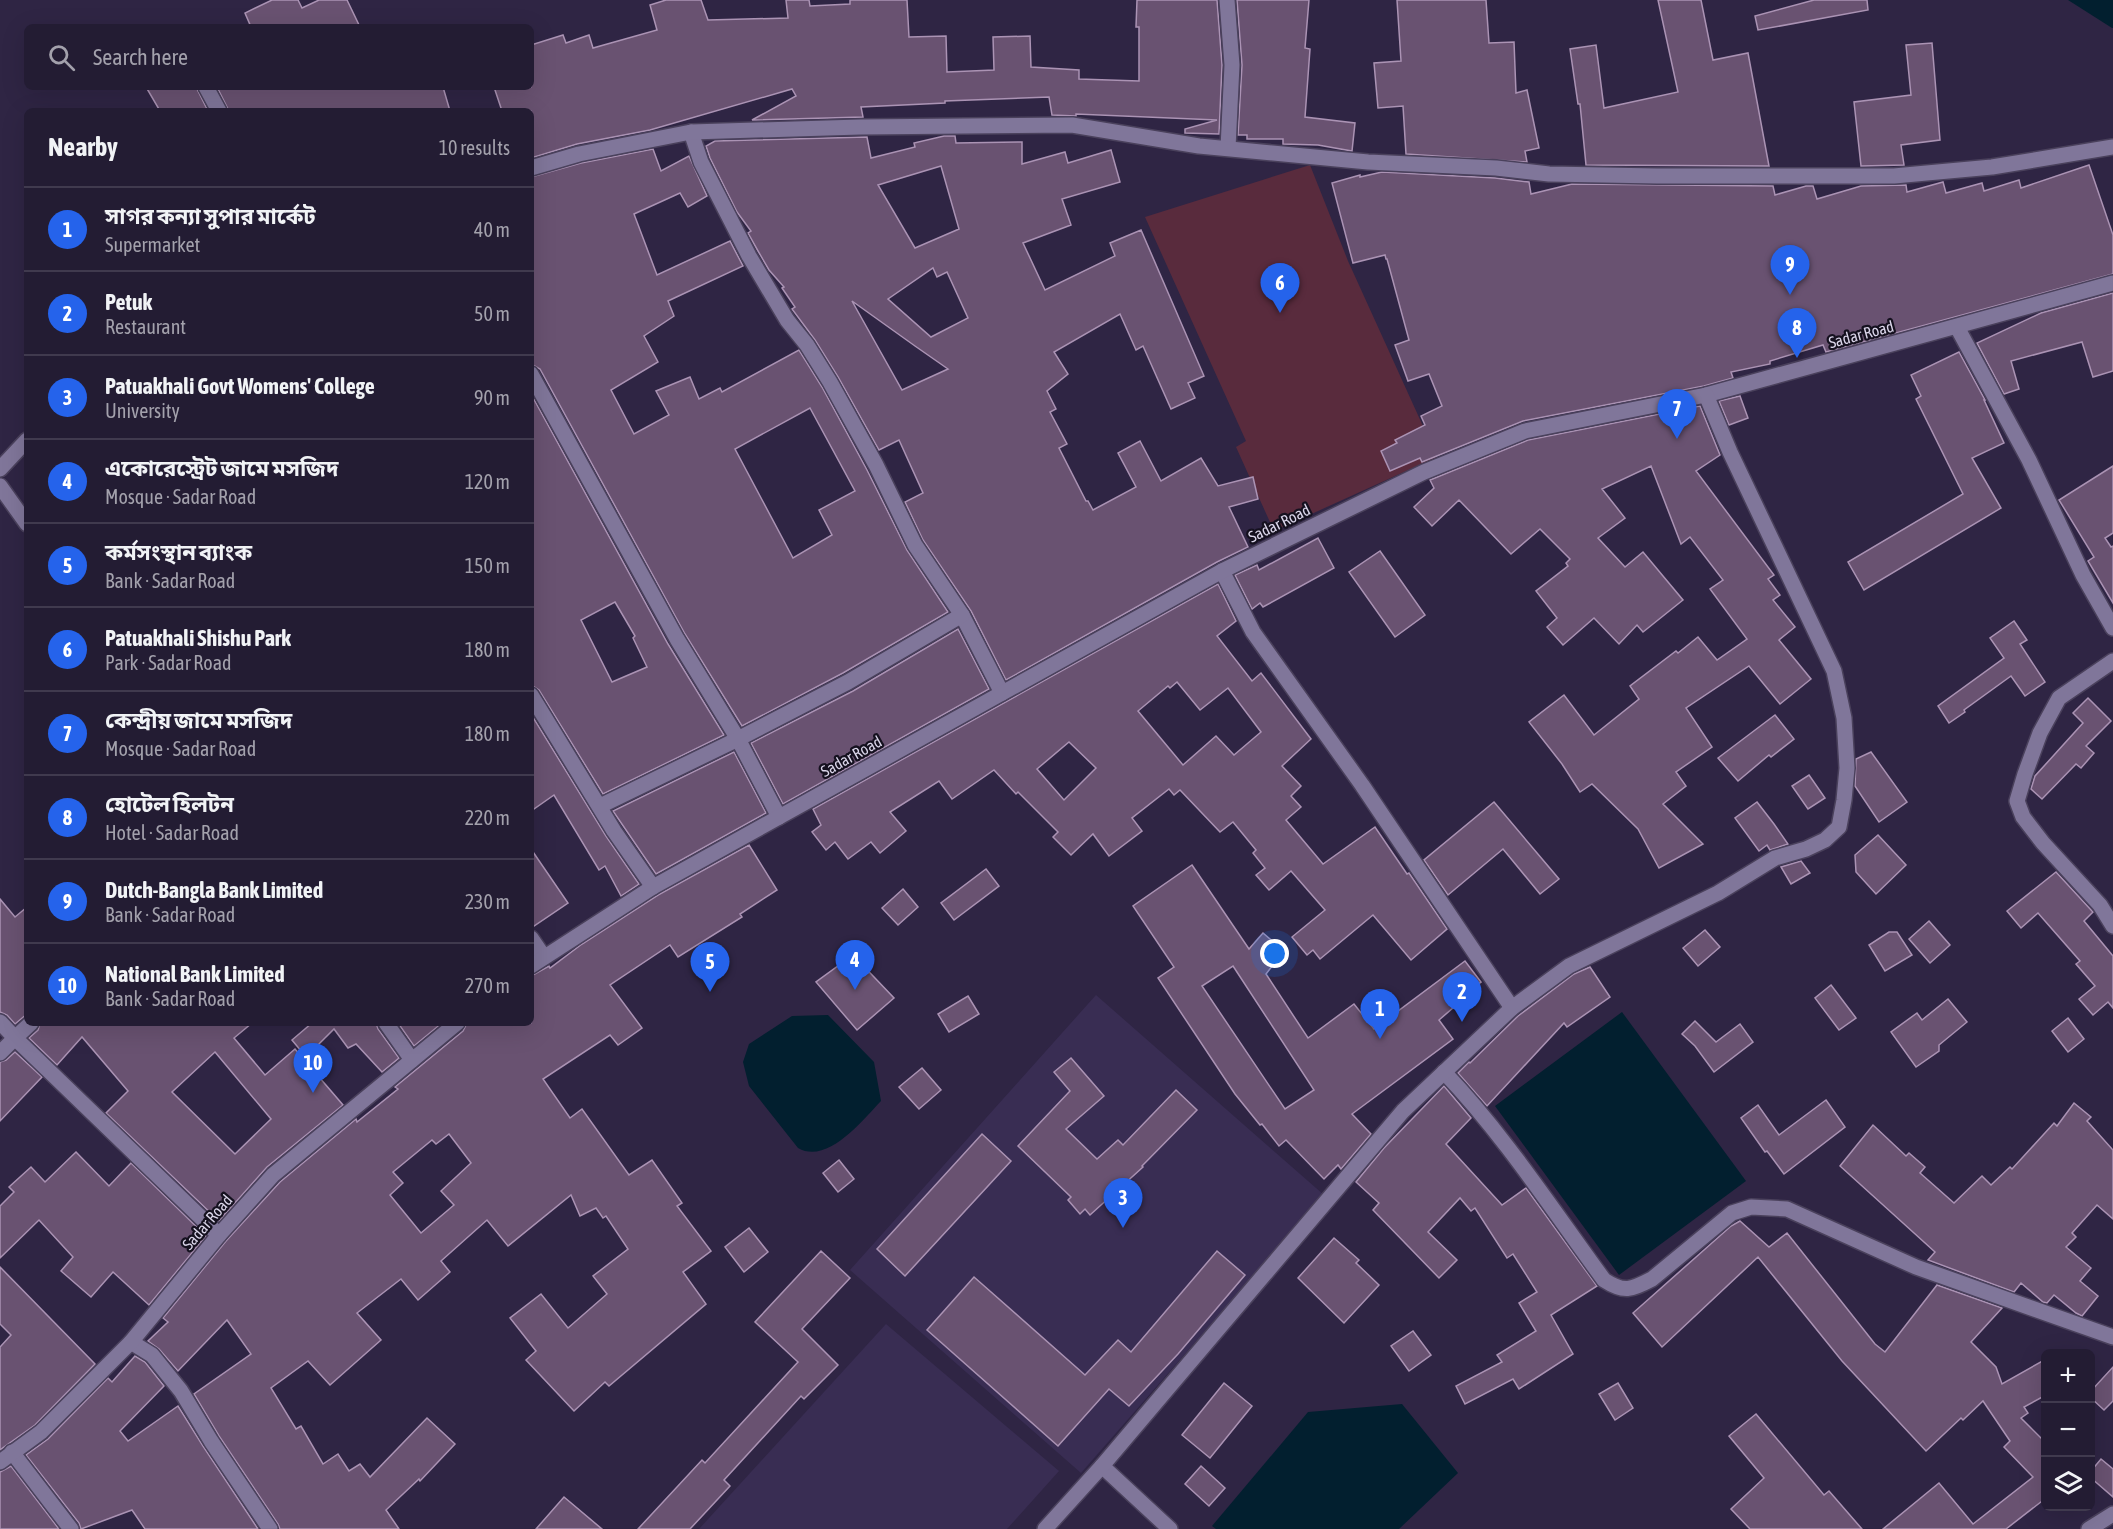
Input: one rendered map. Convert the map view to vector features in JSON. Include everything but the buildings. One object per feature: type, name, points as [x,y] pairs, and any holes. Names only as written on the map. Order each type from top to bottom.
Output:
[{"type":"street","points":[[1227,0],[1232,65],[1228,148]]},
{"type":"street","points":[[208,90],[217,108]]},
{"type":"street","points":[[534,167],[579,154],[691,132],[1072,125],[1199,146],[1368,162],[1496,168],[1549,174],[1782,177],[1905,175],[1992,167],[2113,147]]},
{"type":"street","points":[[691,132],[701,162],[749,256],[787,320],[807,345],[830,382],[876,465],[915,544],[962,615],[1002,693]]},
{"type":"street","name":"Sadar Road","points":[[534,964],[653,887],[1222,570],[1424,472],[1525,431],[1706,395],[2113,284]]},
{"type":"street","points":[[1957,327],[2029,460],[2083,575],[2113,628]]},
{"type":"street","points":[[534,379],[677,639],[738,739],[779,817]]},
{"type":"street","points":[[1045,1529],[1102,1466],[1404,1112],[1512,1008],[1569,966],[1718,892],[1775,858],[1806,849],[1826,840],[1839,827],[1847,768],[1844,718],[1834,671],[1734,462],[1706,395]]},
{"type":"street","points":[[0,469],[24,444]]},
{"type":"street","points":[[0,486],[24,520]]},
{"type":"street","points":[[1222,570],[1252,632],[1362,785],[1512,1008]]},
{"type":"street","points":[[600,806],[738,739],[848,681],[962,615]]},
{"type":"street","points":[[2113,661],[2059,698],[2040,733],[2017,801],[2023,817],[2043,843],[2100,905],[2113,926]]},
{"type":"street","points":[[534,700],[614,831],[653,887]]},
{"type":"street","points":[[534,942],[544,957]]},
{"type":"street","points":[[0,1022],[219,1235]]},
{"type":"street","points":[[0,1053],[27,1026]]},
{"type":"street","points":[[388,1026],[412,1059]]},
{"type":"street","name":"Sadar Road","points":[[0,1461],[41,1432],[131,1342],[219,1235],[273,1175],[453,1026]]},
{"type":"street","points":[[1443,1072],[1495,1132],[1604,1280],[1616,1288],[1636,1287],[1652,1279],[1732,1213],[1751,1208],[1787,1209],[1916,1268],[2113,1337]]},
{"type":"street","points":[[131,1342],[152,1355],[181,1391],[211,1441],[270,1529]]},
{"type":"street","points":[[12,1452],[71,1529]]},
{"type":"street","points":[[1102,1466],[1170,1529]]},
{"type":"street","points":[[2089,1529],[2113,1514]]},
{"type":"shaded area","points":[[1310,165],[1348,261],[1437,457],[1274,531],[1236,447],[1246,441],[1145,217]]},
{"type":"shaded area","points":[[1096,995],[1324,1195],[1081,1473],[850,1270]],"holes":[[[1071,1058],[1087,1110],[1054,1073]],[[1176,1090],[1196,1110],[1137,1131]],[[982,1134],[1011,1161],[905,1275],[877,1248]],[[1118,1140],[1143,1167],[1090,1215],[1085,1209],[1080,1214],[1068,1200],[1078,1190],[1071,1183]],[[1217,1251],[1245,1275],[1178,1353]],[[975,1277],[1105,1393],[927,1330]],[[1173,1358],[1129,1406],[1104,1384]]]},
{"type":"shaded area","points":[[886,1324],[1059,1471],[1007,1529],[699,1529]]},
{"type":"water","points":[[2068,0],[2113,0],[2113,28],[2112,28]]},
{"type":"water","points":[[1622,1012],[1746,1181],[1619,1275],[1495,1106]]},
{"type":"water","points":[[828,1015],[874,1062],[881,1101],[854,1129],[832,1146],[821,1151],[809,1152],[798,1148],[749,1086],[743,1062],[749,1044],[792,1016]]},
{"type":"water","points":[[1402,1404],[1458,1473],[1399,1529],[1216,1529],[1212,1526],[1308,1412]]},
{"type":"place","name":"Dutch-Bangla Bank Limited","points":[[1790,295]]},
{"type":"place","name":"Patuakhali Shishu Park","points":[[1280,313]]},
{"type":"place","name":"হোটেল হিলটন","points":[[1797,358]]},
{"type":"place","name":"কেন্দ্রীয় জামে মসজিদ","points":[[1677,439]]},
{"type":"place","name":"একোরেস্ট্রেট জামে মসজিদ","points":[[855,990]]},
{"type":"place","name":"কর্মসংস্থান ব্যাংক","points":[[710,992]]},
{"type":"place","name":"Petuk","points":[[1462,1022]]},
{"type":"place","name":"সাগর কন্যা সুপার মার্কেট","points":[[1380,1039]]},
{"type":"place","name":"National Bank Limited","points":[[313,1093]]},
{"type":"place","name":"Patuakhali Govt Womens' College","points":[[1123,1228]]}]
